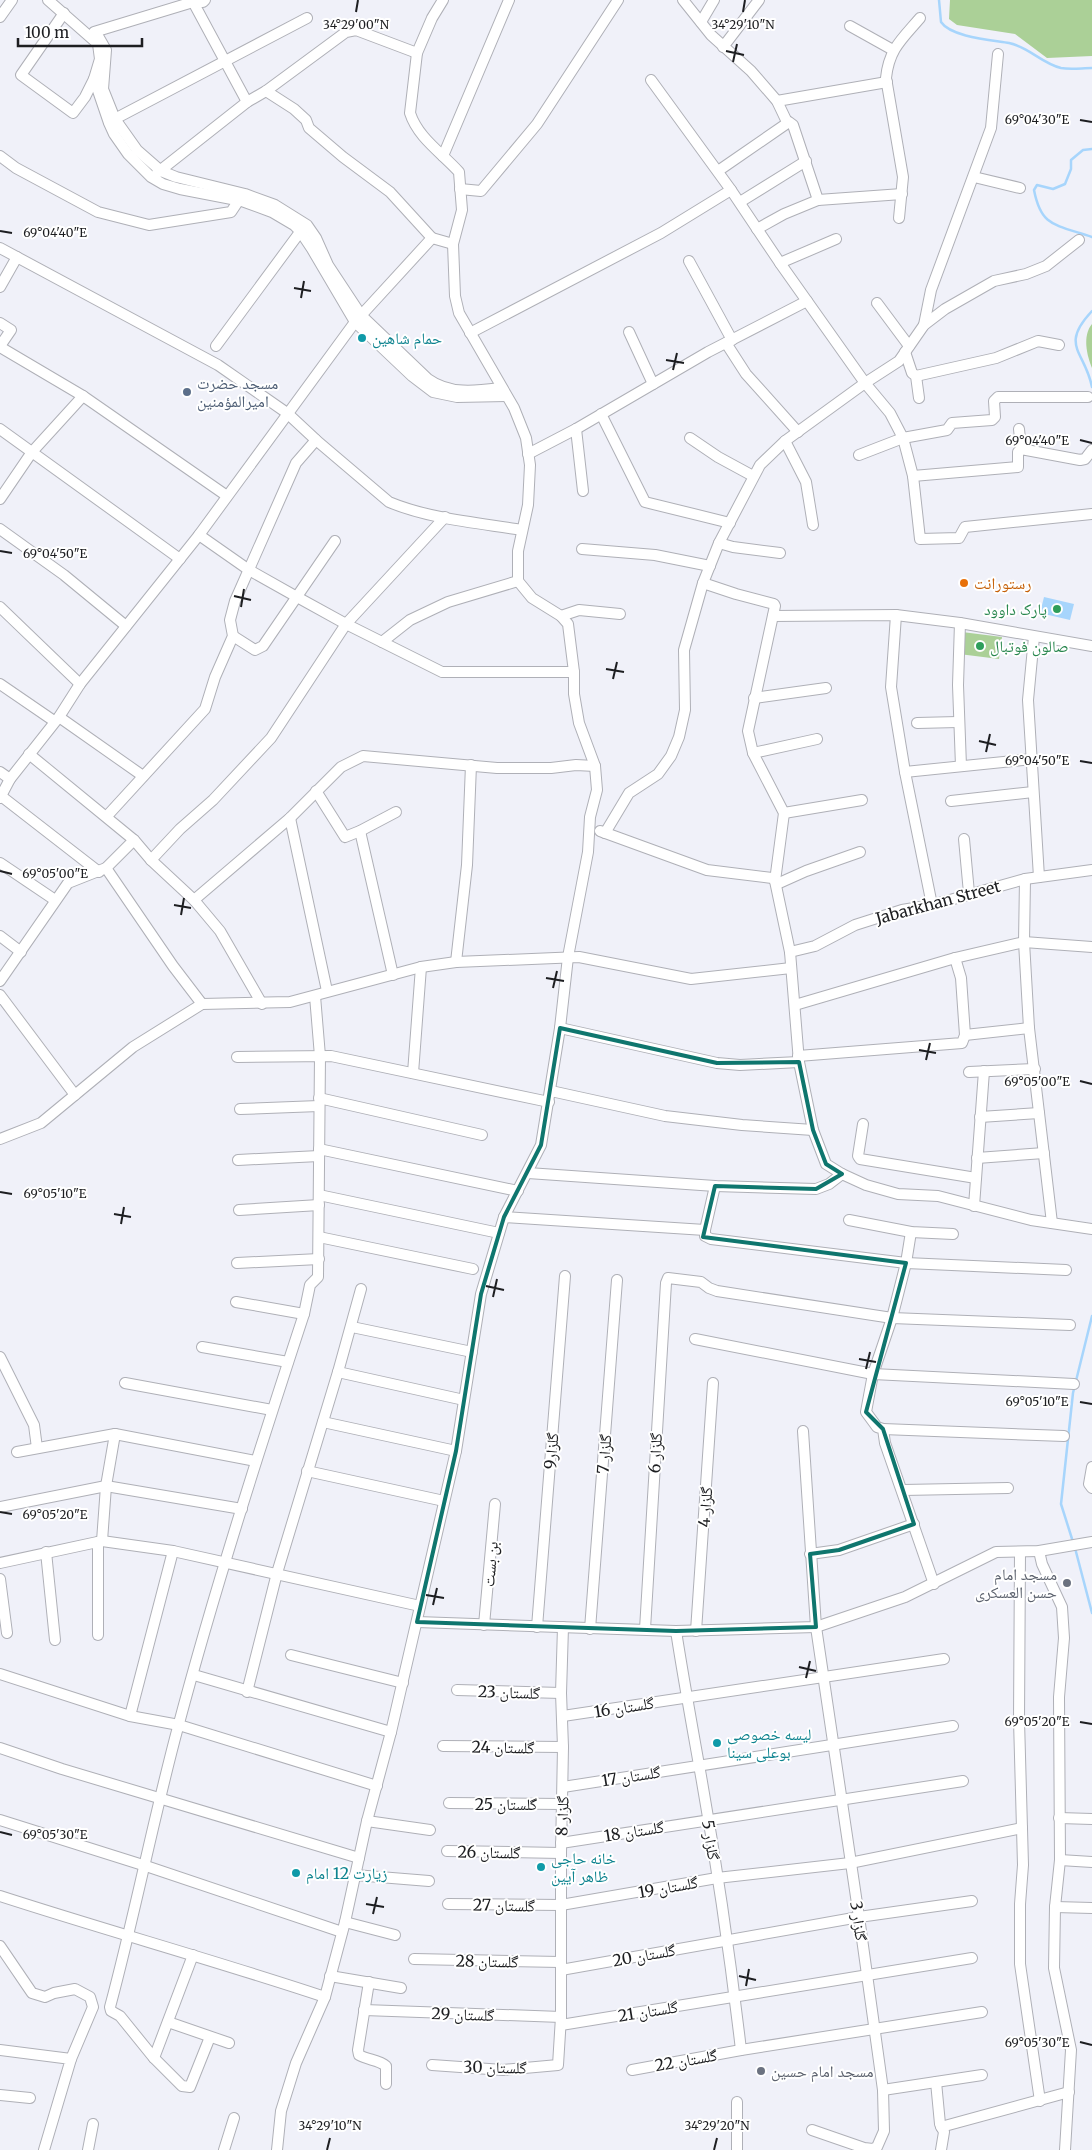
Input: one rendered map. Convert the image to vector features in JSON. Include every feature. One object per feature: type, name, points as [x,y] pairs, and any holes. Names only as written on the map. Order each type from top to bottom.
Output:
[{"type":"street","points":[[0,17],[12,0]]},
{"type":"street","points":[[48,0],[98,44],[100,59],[99,77],[114,134],[128,154],[151,177],[163,184],[180,189],[242,198]]},
{"type":"street","points":[[59,0],[102,40],[106,50],[106,67],[73,113],[21,75],[64,13]]},
{"type":"street","points":[[94,32],[193,1],[205,0]]},
{"type":"street","points":[[277,2150],[281,2111],[296,2062],[325,1997],[403,1683],[456,1451],[482,1294],[504,1217],[541,1145],[560,1028],[568,957],[588,852],[590,817],[597,790],[595,766],[579,723],[574,694],[574,672],[568,624],[561,616],[532,598],[518,581],[518,551],[528,505],[530,464],[526,438],[504,392],[459,313],[455,296],[453,244],[462,210],[459,172],[427,141],[413,121],[410,113],[417,53],[432,18],[443,0]]},
{"type":"street","points":[[443,156],[509,0]]},
{"type":"street","points":[[460,189],[481,191],[537,124],[618,0]]},
{"type":"street","points":[[683,0],[723,47],[751,71],[777,101],[787,122],[793,124],[818,200]]},
{"type":"street","points":[[701,22],[714,0]]},
{"type":"street","points":[[723,47],[759,0]]},
{"type":"street","points":[[193,1],[247,102]]},
{"type":"street","points":[[111,121],[307,18]]},
{"type":"street","points":[[899,218],[903,177],[887,82],[888,64],[893,50],[920,18]]},
{"type":"street","points":[[850,26],[893,50]]},
{"type":"street","points":[[151,177],[247,102],[266,91],[346,32],[356,30],[417,53]]},
{"type":"street","points":[[924,325],[932,290],[974,178],[990,128],[998,54]]},
{"type":"street","points":[[651,80],[732,190],[780,263],[865,382],[890,413],[902,438],[913,476],[920,539],[959,538],[965,528],[1092,514]]},
{"type":"street","points":[[777,101],[887,82]]},
{"type":"street","points":[[266,91],[294,109],[306,120],[309,128],[343,157],[390,192],[432,238],[453,244]]},
{"type":"street","points":[[111,121],[137,150],[161,171],[242,198],[303,228],[358,319],[436,385],[453,390],[504,392]]},
{"type":"street","points":[[718,171],[787,122]]},
{"type":"street","points":[[0,156],[16,168],[98,212],[149,225],[231,212],[242,198]]},
{"type":"street","points":[[740,202],[806,160]]},
{"type":"street","points":[[974,178],[1020,188]]},
{"type":"street","points":[[470,333],[661,233],[732,190]]},
{"type":"street","points":[[757,229],[784,214],[818,200],[902,194]]},
{"type":"street","points":[[216,346],[303,228]]},
{"type":"street","points":[[202,1004],[102,870],[1,797],[10,779],[57,719],[80,684],[199,535],[358,319],[432,238]]},
{"type":"street","points":[[780,263],[836,239]]},
{"type":"street","points":[[604,833],[629,793],[658,774],[671,756],[679,737],[685,710],[684,650],[703,583],[719,542],[760,466],[785,441],[865,382],[899,361],[924,325],[945,310],[994,281],[1026,274],[1046,266],[1079,240]]},
{"type":"street","points":[[0,248],[218,365],[287,413],[389,502],[403,508],[445,517],[522,530]]},
{"type":"street","points":[[0,287],[17,258]]},
{"type":"street","points":[[689,261],[746,374],[798,432]]},
{"type":"street","points":[[528,454],[576,429],[729,342],[807,301]]},
{"type":"street","points":[[877,303],[907,349],[912,373],[916,376],[919,398]]},
{"type":"street","points":[[0,323],[11,330],[0,346],[83,396],[227,496]]},
{"type":"street","points":[[629,332],[653,384]]},
{"type":"street","points":[[916,376],[996,358],[1038,341],[1059,345]]},
{"type":"street","points":[[0,499],[32,452],[83,396]]},
{"type":"street","points":[[859,455],[902,438],[947,430],[952,423],[992,420],[995,417],[994,401],[998,397],[1088,397]]},
{"type":"street","points":[[601,414],[645,502],[730,523]]},
{"type":"street","points":[[0,429],[180,559]]},
{"type":"street","points":[[576,429],[583,491]]},
{"type":"street","points":[[913,476],[1018,467],[1018,452],[1021,449],[1019,429]]},
{"type":"street","points":[[690,438],[718,457],[753,476]]},
{"type":"street","points":[[106,816],[205,709],[215,677],[233,636],[230,620],[235,600],[296,463],[316,440]]},
{"type":"street","points":[[785,441],[806,482],[813,525]]},
{"type":"street","points":[[1021,449],[1080,460],[1085,459],[1092,450]]},
{"type":"street","points":[[151,860],[180,829],[213,800],[271,738],[346,624],[445,517]]},
{"type":"street","points":[[0,528],[64,575],[126,626]]},
{"type":"street","points":[[199,535],[249,570],[346,624],[442,672],[574,672]]},
{"type":"street","points":[[233,636],[255,650],[263,646],[335,541]]},
{"type":"street","points":[[719,542],[756,551],[780,552]]},
{"type":"street","points":[[582,549],[654,555],[710,566]]},
{"type":"street","points":[[382,642],[410,620],[448,602],[518,581]]},
{"type":"street","points":[[703,583],[774,604],[748,731],[753,753],[784,813],[776,882],[790,952],[798,1059],[812,1130],[826,1164],[866,1185],[898,1194],[938,1196],[1031,1220],[1092,1228]]},
{"type":"street","points":[[0,607],[80,684]]},
{"type":"street","points":[[561,616],[578,610],[620,614]]},
{"type":"street","points":[[773,616],[896,615],[960,623],[1092,646]]},
{"type":"street","points":[[896,615],[890,678],[905,772],[932,905]]},
{"type":"street","points":[[960,623],[958,722],[961,766]]},
{"type":"street","points":[[1034,637],[1028,700],[1039,877]]},
{"type":"street","points":[[0,684],[144,776]]},
{"type":"street","points":[[754,698],[826,688]]},
{"type":"street","points":[[916,723],[958,722]]},
{"type":"street","points":[[753,753],[817,740]]},
{"type":"street","points":[[29,754],[134,840],[151,860],[194,900],[220,931],[262,1004]]},
{"type":"street","points":[[194,900],[290,818],[341,767],[362,756],[497,768],[595,766]]},
{"type":"street","points":[[905,772],[1032,759]]},
{"type":"street","points":[[456,962],[467,865],[471,765]]},
{"type":"street","points":[[0,772],[10,779]]},
{"type":"street","points":[[316,790],[344,837],[360,831],[396,812]]},
{"type":"street","points":[[951,801],[1033,792]]},
{"type":"street","points":[[784,813],[862,800]]},
{"type":"street","points":[[290,818],[327,991]]},
{"type":"street","points":[[590,826],[604,833],[707,870],[772,878],[776,882]]},
{"type":"street","points":[[360,831],[393,975]]},
{"type":"street","points":[[964,839],[969,893]]},
{"type":"street","points":[[0,981],[68,883],[102,870],[134,840]]},
{"type":"street","points":[[776,882],[860,852]]},
{"type":"street","points":[[0,863],[55,900]]},
{"type":"street","name":"Jabarkhan Street","points":[[790,952],[815,946],[855,925],[902,910],[932,905],[969,893],[1025,879],[1092,870]]},
{"type":"street","points":[[1025,879],[1024,942],[1029,1028],[1052,1223]]},
{"type":"street","points":[[0,936],[21,952]]},
{"type":"street","points":[[795,1005],[955,958],[1024,942],[1092,947]]},
{"type":"street","points":[[0,1139],[41,1123],[132,1047],[202,1004],[290,1002],[421,967],[456,962],[579,957],[691,979],[791,968]]},
{"type":"street","points":[[560,1028],[717,1063],[740,1065],[962,1043],[965,1035],[961,978],[955,958]]},
{"type":"street","points":[[413,1073],[421,967]]},
{"type":"street","points":[[0,995],[75,1095]]},
{"type":"street","points":[[210,2036],[190,2087],[182,2086],[154,2058],[120,2016],[110,2009],[146,1866],[160,1798],[225,1562],[304,1314],[310,1285],[318,1277],[320,1056],[315,996]]},
{"type":"street","points":[[965,1035],[1029,1028]]},
{"type":"street","points":[[237,1056],[331,1056],[549,1102]]},
{"type":"street","points":[[969,1072],[1035,1069]]},
{"type":"street","points":[[974,1206],[984,1072]]},
{"type":"street","points":[[551,1090],[665,1116],[742,1125],[812,1130]]},
{"type":"street","points":[[240,1109],[319,1102],[482,1135]]},
{"type":"street","points":[[980,1117],[1039,1113]]},
{"type":"street","points":[[863,1124],[858,1156],[860,1159],[976,1178]]},
{"type":"street","points":[[238,1160],[319,1152],[518,1191]]},
{"type":"street","points":[[977,1158],[1044,1153]]},
{"type":"street","points":[[528,1172],[715,1186],[816,1189],[829,1184],[842,1174]]},
{"type":"street","points":[[715,1186],[705,1230],[705,1236],[711,1238],[906,1263],[1066,1270]]},
{"type":"street","points":[[319,1194],[499,1233]]},
{"type":"street","points":[[239,1210],[319,1206]]},
{"type":"street","points":[[504,1217],[705,1230]]},
{"type":"street","points":[[849,1220],[911,1232],[953,1234]]},
{"type":"street","points":[[911,1232],[906,1263],[892,1318],[873,1374],[866,1412],[877,1427],[883,1429],[1064,1436]]},
{"type":"street","points":[[319,1237],[473,1269]]},
{"type":"street","points":[[237,1263],[319,1259]]},
{"type":"street","name":"گلزار9","points":[[537,1627],[566,1276]]},
{"type":"street","name":"گلزار 6","points":[[645,1629],[661,1335],[668,1278],[701,1282],[717,1291],[892,1318]]},
{"type":"street","name":"گلزار 7","points":[[590,1629],[617,1280]]},
{"type":"street","points":[[248,1692],[276,1573],[362,1289]]},
{"type":"street","points":[[236,1302],[304,1314]]},
{"type":"street","points":[[892,1318],[1070,1325]]},
{"type":"street","points":[[352,1327],[472,1352]]},
{"type":"street","points":[[695,1339],[873,1374],[1074,1384]]},
{"type":"street","points":[[202,1347],[288,1362]]},
{"type":"street","points":[[0,1357],[34,1425],[37,1448]]},
{"type":"street","points":[[338,1372],[464,1400]]},
{"type":"street","points":[[125,1382],[272,1410]]},
{"type":"street","name":"گلزار 4","points":[[696,1631],[713,1383]]},
{"type":"street","points":[[323,1422],[456,1451]]},
{"type":"street","points":[[883,1429],[885,1443],[903,1490],[934,1584]]},
{"type":"street","name":"گلزار 3","points":[[804,1432],[810,1554],[816,1627],[883,2090],[884,2131],[877,2146],[873,2149],[864,2148],[812,2130]]},
{"type":"street","points":[[98,1635],[100,1542],[106,1486],[115,1434]]},
{"type":"street","points":[[17,1452],[115,1434],[256,1461]]},
{"type":"street","points":[[307,1472],[444,1501]]},
{"type":"street","points":[[0,1507],[106,1486],[242,1509]]},
{"type":"street","points":[[903,1490],[1008,1488]]},
{"type":"street","name":"بن بست","points":[[484,1625],[495,1504]]},
{"type":"street","points":[[810,1554],[839,1550],[914,1524]]},
{"type":"street","points":[[0,1563],[100,1542],[173,1552],[225,1562],[420,1606]]},
{"type":"street","points":[[417,1622],[676,1631],[816,1627],[905,1597],[996,1552],[1039,1551],[1069,1544],[1089,1542]]},
{"type":"street","points":[[1039,1551],[1042,1564],[1062,1607],[1064,1638],[1059,1696],[1060,1860],[1055,1907],[1054,1968],[1070,2050],[1065,2150]]},
{"type":"street","points":[[46,1552],[55,1640]]},
{"type":"street","points":[[130,1716],[173,1552]]},
{"type":"street","points":[[1020,1552],[1019,1639],[1023,1865],[1020,1904],[1020,1964],[1040,2101]]},
{"type":"street","points":[[0,1579],[7,1634]]},
{"type":"street","name":"گلزار 8","points":[[558,2066],[561,2021],[561,1848],[564,1748],[561,1693],[563,1627]]},
{"type":"street","name":"گلزار 5","points":[[676,1631],[727,1941],[741,2050]]},
{"type":"street","points":[[291,1655],[403,1683]]},
{"type":"street","name":"گلستان 16","points":[[563,1716],[944,1659]]},
{"type":"street","points":[[0,1674],[130,1716],[179,1725],[378,1786]]},
{"type":"street","points":[[194,1675],[391,1732]]},
{"type":"street","name":"گلستان 23","points":[[458,1690],[561,1693]]},
{"type":"street","name":"گلستان 17","points":[[563,1787],[954,1726]]},
{"type":"street","name":"گلستان 24","points":[[443,1746],[564,1748]]},
{"type":"street","points":[[0,1748],[358,1858]]},
{"type":"street","name":"گلستان 18","points":[[561,1848],[708,1820],[963,1781]]},
{"type":"street","name":"گلستان 25","points":[[448,1804],[562,1804]]},
{"type":"street","points":[[1059,1818],[1092,1819]]},
{"type":"street","points":[[0,1820],[343,1927],[395,1935]]},
{"type":"street","points":[[368,1821],[430,1830]]},
{"type":"street","name":"گلستان 19","points":[[561,1905],[717,1878],[850,1863],[1022,1828]]},
{"type":"street","name":"گلستان 26","points":[[447,1851],[561,1848]]},
{"type":"street","points":[[1060,1860],[1092,1862]]},
{"type":"street","points":[[355,1875],[429,1881]]},
{"type":"street","points":[[0,1896],[325,1997]]},
{"type":"street","name":"گلستان 20","points":[[560,1966],[727,1941],[859,1917],[972,1901]]},
{"type":"street","name":"گلستان 27","points":[[448,1904],[561,1905]]},
{"type":"street","points":[[1055,1907],[1092,1908]]},
{"type":"street","points":[[0,1946],[32,1993],[44,1997],[54,1992],[75,1989],[90,1997],[93,2002],[71,2059],[44,2150]]},
{"type":"street","points":[[154,2058],[193,1955]]},
{"type":"street","name":"گلستان 21","points":[[561,2021],[735,1998],[972,1958]]},
{"type":"street","name":"گلستان 28","points":[[414,1959],[560,1966]]},
{"type":"street","points":[[330,1976],[401,1988]]},
{"type":"street","points":[[369,1982],[358,2050],[359,2055],[368,2060],[381,2062],[386,2066],[386,2084]]},
{"type":"street","name":"گلستان 29","points":[[364,2010],[561,2021]]},
{"type":"street","name":"گلستان 22","points":[[632,2070],[741,2050],[982,2012]]},
{"type":"street","points":[[168,2022],[229,2043]]},
{"type":"street","points":[[0,2050],[71,2059]]},
{"type":"street","name":"گلستان 30","points":[[432,2065],[503,2070],[558,2066]]},
{"type":"street","points":[[883,2090],[982,2075]]},
{"type":"street","points":[[936,2082],[941,2127],[944,2132],[941,2150]]},
{"type":"street","points":[[941,2127],[1069,2092]]},
{"type":"street","points":[[0,2095],[30,2098]]},
{"type":"street","points":[[737,2102],[737,2150]]},
{"type":"street","points":[[224,2150],[234,2118]]},
{"type":"street","points":[[88,2150],[93,2124]]},
{"type":"highlighted area","points":[[560,1028],[717,1063],[799,1062],[813,1130],[826,1164],[842,1174],[816,1189],[715,1186],[703,1237],[906,1263],[866,1412],[883,1429],[914,1524],[839,1550],[810,1554],[816,1627],[676,1631],[417,1622],[456,1451],[481,1294],[504,1217],[541,1145]]},
{"type":"green space","points":[[950,0],[1092,0],[1092,56],[1047,58],[1015,34],[957,25],[949,19]]},
{"type":"green space","points":[[1092,324],[1092,368],[1088,358],[1086,340]]},
{"type":"green space","name":"صالون فوتبال","points":[[962,632],[1002,637],[999,659],[959,654]]},
{"type":"water","name":"پارک داوود","points":[[1044,597],[1074,604],[1070,620],[1040,613]]},
{"type":"waterway","points":[[939,0],[941,22],[953,31],[972,37],[1016,45],[1047,63],[1061,68],[1092,68]]},
{"type":"waterway","points":[[1092,149],[1083,150],[1071,160],[1071,169],[1065,184],[1053,189],[1037,185],[1034,190],[1041,211],[1051,222],[1092,237]]},
{"type":"waterway","points":[[1092,311],[1082,323],[1077,333],[1076,341],[1077,349],[1089,375],[1092,387]]},
{"type":"waterway","points":[[1073,1542],[1061,1504],[1073,1393],[1092,1316]]},
{"type":"waterway","points":[[1075,1548],[1092,1613]]},
{"type":"place","name":"حمام شاهین","points":[[362,338]]},
{"type":"place","name":"مسجد حضرت امیرالمؤمنین","points":[[187,392]]},
{"type":"place","name":"رستورانت","points":[[964,583]]},
{"type":"place","name":"پارک داوود","points":[[1057,609]]},
{"type":"place","name":"صالون فوتبال","points":[[980,646]]},
{"type":"place","name":"مسجد امام حسن العسکری","points":[[1067,1583]]},
{"type":"place","name":"لیسه خصوصی بوعلی سینا","points":[[717,1743]]},
{"type":"place","name":"خانه حاجی ظاهر آیین","points":[[541,1867]]},
{"type":"place","name":"زیارت 12 امام","points":[[296,1873]]},
{"type":"place","name":"مسجد امام حسین","points":[[761,2071]]}]
